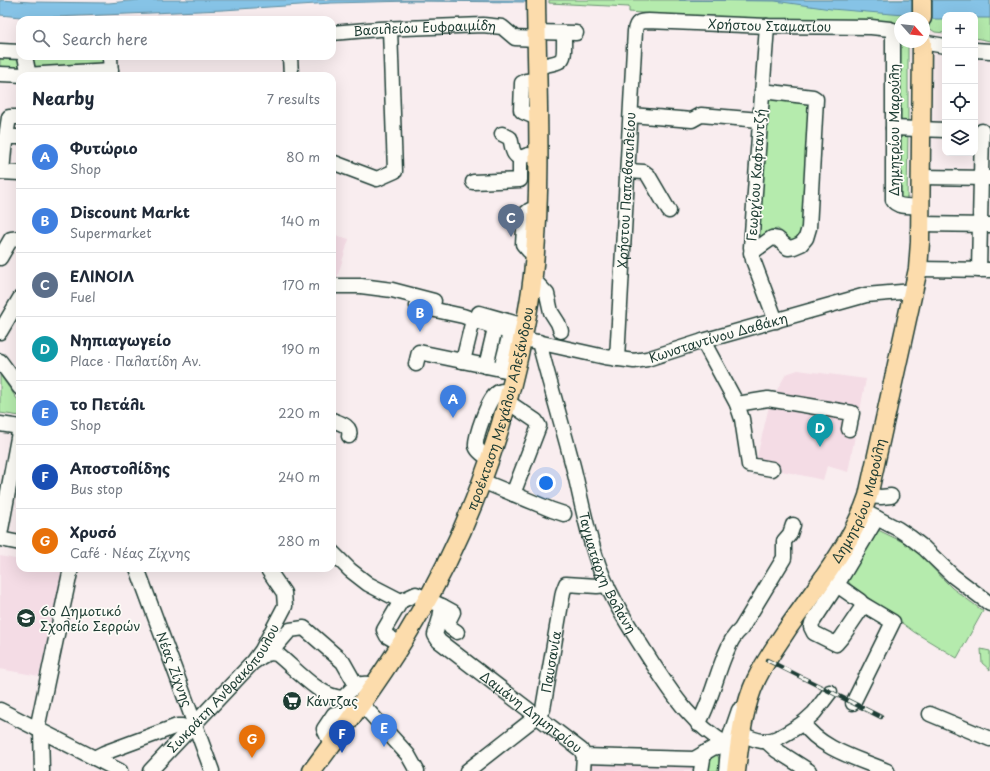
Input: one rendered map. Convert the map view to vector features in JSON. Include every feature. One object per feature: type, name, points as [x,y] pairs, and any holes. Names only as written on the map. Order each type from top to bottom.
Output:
[{"type":"main road","name":"προέκταση Μεγάλου Αλεξάνδρου","points":[[312,771],[358,708],[401,644],[446,608],[441,575],[466,522],[482,481],[509,396],[508,370],[524,335],[532,278],[536,234],[538,150],[536,0]]},
{"type":"main road","points":[[922,0],[922,12]]},
{"type":"main road","name":"Δημητρίου Μαρούλη","points":[[736,771],[735,740],[751,692],[766,660],[869,508],[918,270],[922,48]]},
{"type":"street","name":"Χρήστου Σταματίου","points":[[638,23],[648,21],[767,26],[860,26],[894,32]]},
{"type":"street","name":"Χρήστου Παπαβασιλείου","points":[[617,359],[635,31],[638,23]]},
{"type":"street","name":"Βασιλείου Ευφραιμίδη","points":[[336,33],[493,25],[504,29],[515,38],[537,31],[570,33],[562,60],[537,73]]},
{"type":"street","name":"Γεωργίου Καφταντζή","points":[[767,26],[751,253],[776,321]]},
{"type":"street","points":[[336,164],[377,179],[395,170],[390,29]]},
{"type":"street","points":[[930,43],[942,45]]},
{"type":"street","name":"Δημητρίου Μαρούλη","points":[[896,48],[893,128],[893,201],[898,205],[920,215]]},
{"type":"street","points":[[978,50],[990,51]]},
{"type":"street","points":[[0,51],[16,52]]},
{"type":"street","points":[[26,60],[28,72]]},
{"type":"street","points":[[290,60],[291,72]]},
{"type":"street","points":[[60,72],[111,67]]},
{"type":"street","points":[[0,74],[16,75]]},
{"type":"street","points":[[751,253],[772,238],[778,239],[788,248],[801,244],[806,238],[809,228],[811,200],[816,99],[813,97],[762,90]]},
{"type":"street","points":[[631,115],[692,120],[701,115],[760,120]]},
{"type":"street","points":[[16,117],[9,117],[13,137],[1,172],[16,173]]},
{"type":"street","points":[[893,128],[942,130]]},
{"type":"street","points":[[918,270],[985,270],[986,178],[982,131]]},
{"type":"street","points":[[502,134],[510,138],[514,155],[520,158]]},
{"type":"street","points":[[520,158],[538,150]]},
{"type":"street","points":[[520,158],[520,180]]},
{"type":"street","points":[[628,171],[644,172],[648,175],[669,210]]},
{"type":"street","points":[[920,177],[986,178]]},
{"type":"street","points":[[473,182],[520,180],[538,190]]},
{"type":"street","points":[[529,251],[523,244],[525,214],[530,210]]},
{"type":"street","points":[[920,215],[985,225]]},
{"type":"street","points":[[0,258],[11,239],[16,238]]},
{"type":"street","points":[[532,278],[547,294],[551,312],[561,331]]},
{"type":"street","points":[[336,286],[361,286],[392,290],[524,335]]},
{"type":"street","name":"Κωνσταντίνου Δαβάκη","points":[[524,335],[617,359],[628,361],[643,360],[703,341],[870,295],[914,291]]},
{"type":"street","points":[[0,332],[16,305]]},
{"type":"street","points":[[417,306],[463,316],[495,328],[524,335]]},
{"type":"street","points":[[462,361],[473,320]]},
{"type":"street","points":[[486,366],[495,328]]},
{"type":"street","name":"Ταγματάρχη Βολάνη","points":[[524,335],[564,431],[594,552],[607,585],[640,643],[668,688],[680,704],[698,724],[711,735],[735,740],[766,741]]},
{"type":"street","points":[[703,341],[737,404],[742,419],[749,465],[772,469]]},
{"type":"street","points":[[416,364],[419,352],[508,370]]},
{"type":"street","points":[[0,360],[16,382]]},
{"type":"street","points":[[509,396],[536,421],[539,426],[514,494]]},
{"type":"street","points":[[737,404],[768,399],[852,413],[850,429]]},
{"type":"street","points":[[336,421],[348,428],[350,436]]},
{"type":"street","points":[[0,424],[16,426]]},
{"type":"street","points":[[0,535],[16,449]]},
{"type":"street","points":[[482,481],[564,514]]},
{"type":"street","points":[[861,603],[862,608],[838,643],[835,644],[814,633],[811,628],[813,621],[836,585],[869,508],[881,497],[891,496]]},
{"type":"street","points":[[869,508],[924,548],[953,576],[990,604]]},
{"type":"street","points":[[698,724],[704,713],[719,668],[734,635],[741,628],[784,558],[784,541],[790,534],[793,525]]},
{"type":"street","points":[[0,539],[16,541]]},
{"type":"street","points":[[336,556],[350,570],[368,584],[401,601]]},
{"type":"street","points":[[42,771],[39,730],[70,572]]},
{"type":"street","name":"Νέας Ζίχνης","points":[[138,572],[191,727],[212,771]]},
{"type":"street","name":"Σωκράτη Ανθρακόπουλου","points":[[150,771],[254,661],[262,650],[285,606],[284,593],[270,572]]},
{"type":"street","name":"Παυσανία","points":[[467,771],[536,716],[544,706],[567,583],[597,586],[607,585]]},
{"type":"street","points":[[836,585],[861,603],[893,622],[853,703]]},
{"type":"street","points":[[401,644],[385,634],[384,630],[401,601],[414,594],[446,608],[449,620],[448,625],[457,632]]},
{"type":"street","name":"Δαμάνη Δημητρίου","points":[[446,608],[440,618],[435,635],[436,638],[581,750],[584,756],[693,759],[698,758],[713,748],[735,740]]},
{"type":"street","points":[[254,661],[271,652],[290,630],[304,628],[343,662],[356,685]]},
{"type":"street","points":[[271,652],[277,654],[310,682],[336,698],[343,698],[356,685],[374,685]]},
{"type":"street","points":[[766,741],[775,739],[803,723],[814,713],[830,692]]},
{"type":"street","points":[[358,708],[408,755],[417,771]]},
{"type":"street","points":[[0,710],[120,771]]},
{"type":"street","points":[[930,714],[990,740]]},
{"type":"street","points":[[803,723],[811,734],[830,747],[887,771]]},
{"type":"street","points":[[94,758],[177,726],[191,727]]},
{"type":"street","points":[[726,771],[735,740]]},
{"type":"street","points":[[766,741],[776,750],[809,771]]},
{"type":"street","points":[[701,771],[704,753]]},
{"type":"street","points":[[583,771],[584,756]]},
{"type":"shaded area","points":[[336,235],[349,239],[336,281]]},
{"type":"shaded area","points":[[798,370],[866,379],[848,472],[827,466],[823,480],[755,465],[770,402],[786,374]]},
{"type":"shaded area","name":"6ο Δημοτικό Σχολείο Σερρών","points":[[0,556],[16,559],[16,572],[62,572],[39,676],[0,669]]},
{"type":"shaded area","points":[[591,763],[696,767],[695,771],[590,771]]},
{"type":"green space","points":[[549,0],[914,0],[914,12],[894,12],[894,24],[692,17],[629,12],[629,7],[549,3]]},
{"type":"green space","points":[[929,0],[990,0],[990,41],[978,39],[978,12],[942,12],[942,33],[935,32],[930,29]]},
{"type":"green space","points":[[900,48],[908,48],[908,124],[897,121]]},
{"type":"green space","points":[[0,58],[16,58],[16,60],[104,60],[105,68],[0,72]]},
{"type":"green space","points":[[768,95],[813,101],[806,216],[801,236],[793,241],[778,229],[770,230],[761,238],[758,234]]},
{"type":"green space","points":[[908,132],[907,201],[900,200],[897,135]]},
{"type":"green space","points":[[0,375],[16,397],[16,415],[0,413]]},
{"type":"green space","points":[[876,529],[907,544],[916,551],[952,588],[983,611],[957,658],[914,632],[850,584],[846,577]]},
{"type":"green space","points":[[981,649],[990,651],[990,670],[982,663]]},
{"type":"green space","points":[[711,754],[717,754],[719,759],[719,771],[706,771],[709,756]]},
{"type":"water","points":[[0,0],[109,3],[140,0],[527,0],[527,2],[411,1],[331,3],[223,10],[79,16],[16,17],[0,15]]},
{"type":"water","points":[[679,0],[917,0],[916,12],[894,12],[894,14],[831,9],[775,1]]},
{"type":"water","points":[[932,0],[990,0],[990,18],[978,18],[978,12],[942,12],[942,19],[932,19]]},
{"type":"railway","points":[[767,660],[881,717]]},
{"type":"place","name":"ΕΛΙΝΟΙΛ","points":[[511,237]]},
{"type":"place","name":"Discount Markt","points":[[420,332]]},
{"type":"place","name":"Φυτώριο","points":[[453,418]]},
{"type":"place","name":"Νηπιαγωγείο","points":[[820,447]]},
{"type":"place","name":"6ο Δημοτικό Σχολείο Σερρών","points":[[26,618]]},
{"type":"place","name":"Κάντζας","points":[[292,701]]},
{"type":"place","name":"το Πετάλι","points":[[384,747]]},
{"type":"place","name":"Αποστολίδης","points":[[342,753]]},
{"type":"place","name":"Χρυσό","points":[[252,758]]}]
